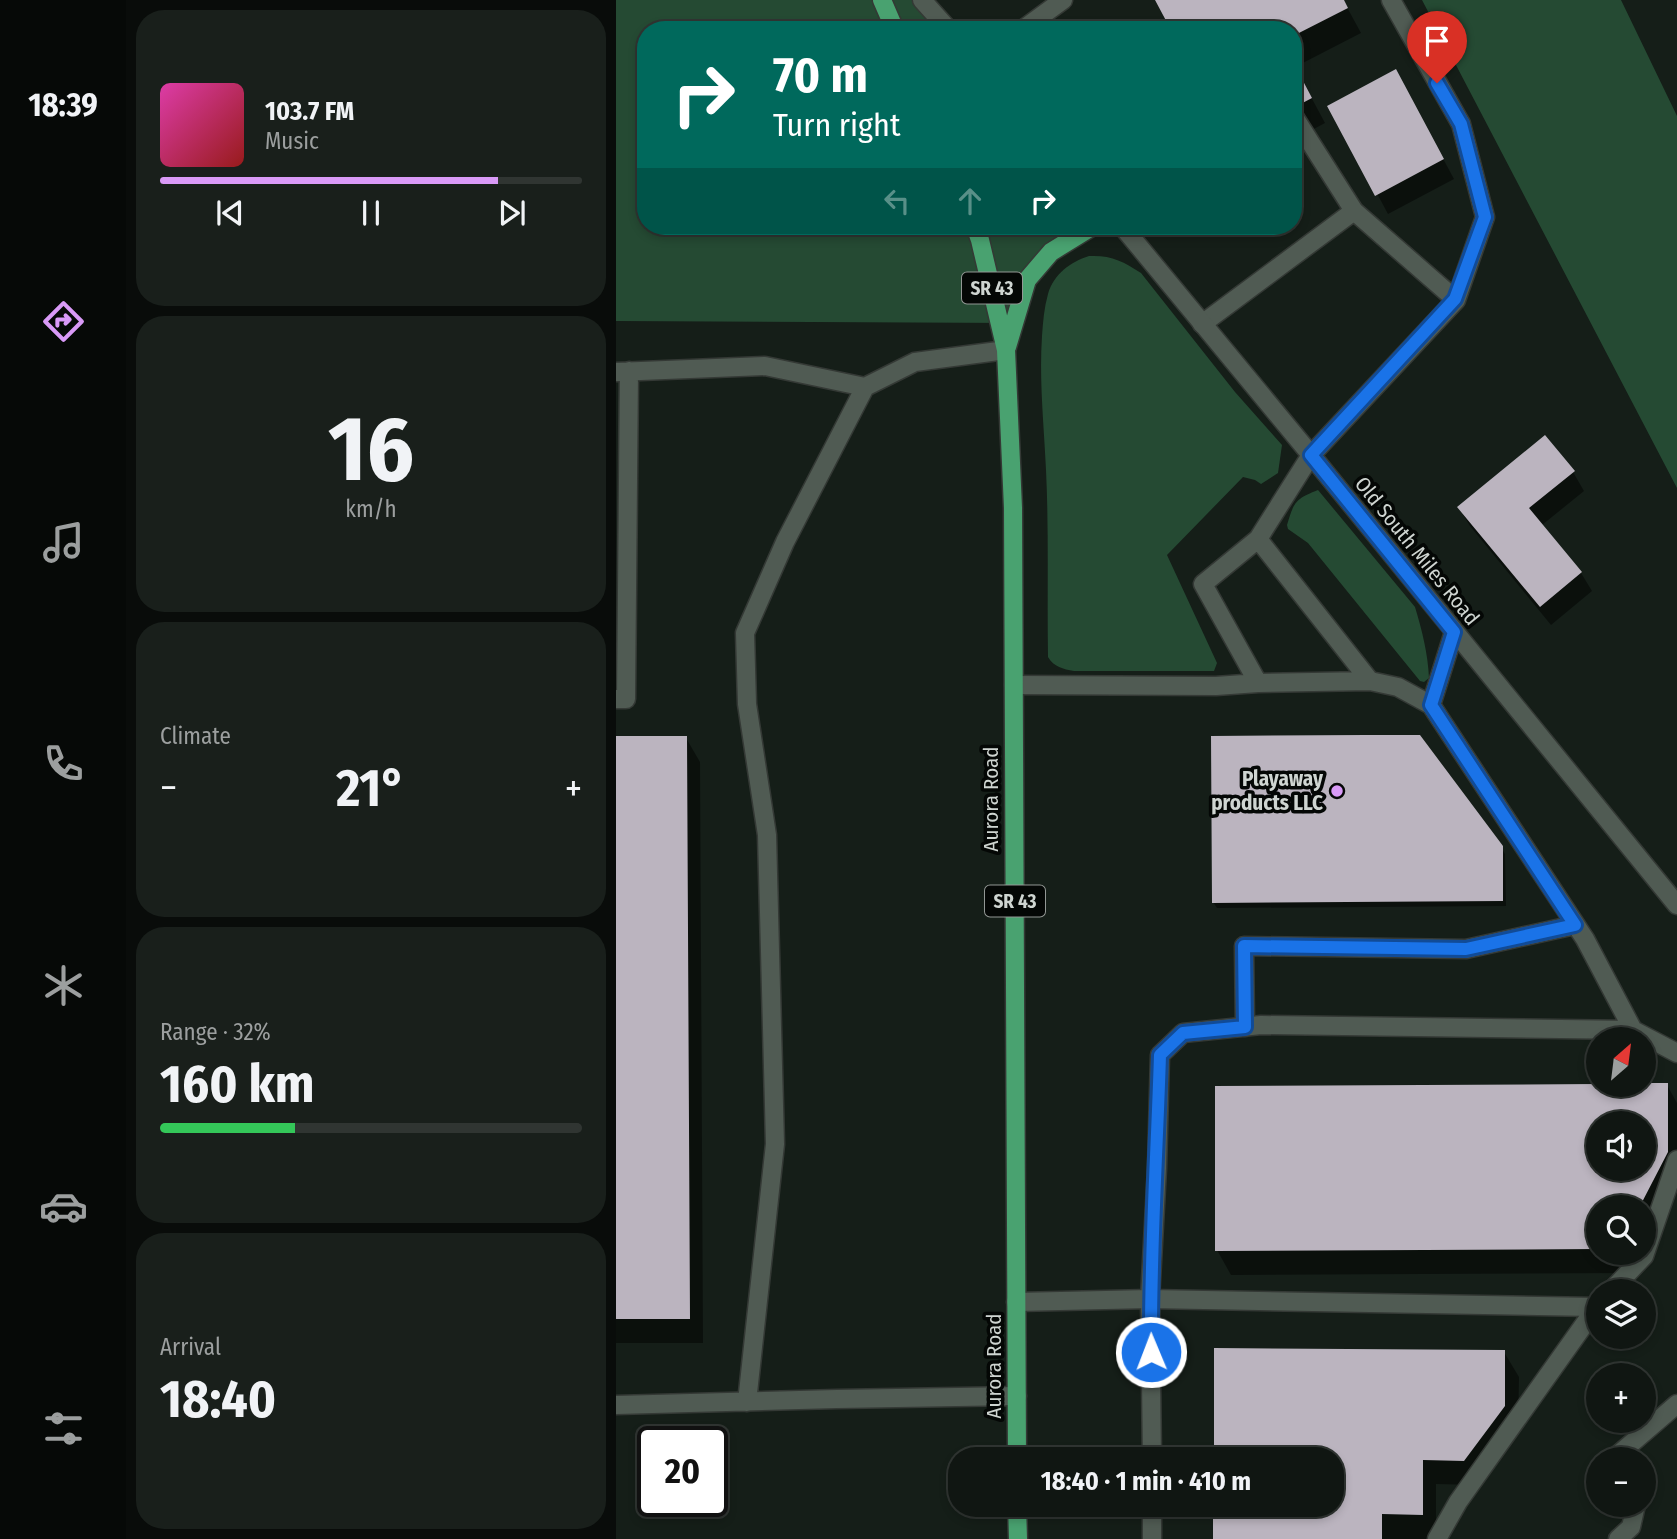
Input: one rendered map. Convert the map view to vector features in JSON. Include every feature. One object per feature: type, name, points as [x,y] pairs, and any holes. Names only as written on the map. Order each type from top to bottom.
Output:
[{"type":"main road","points":[[883,0],[891,21]]},
{"type":"main road","name":"Aurora Road","points":[[978,235],[1006,350],[1013,508],[1017,1447]]},
{"type":"main road","points":[[1006,350],[1027,280],[1051,252],[1078,235]]},
{"type":"main road","points":[[1017,1517],[1018,1539]]},
{"type":"street","points":[[922,0],[941,21]]},
{"type":"street","points":[[1034,21],[1063,0]]},
{"type":"street","points":[[1258,683],[1216,603],[1203,584],[1258,539],[1311,455],[1455,299],[1485,217],[1461,124],[1391,0]]},
{"type":"street","points":[[1302,130],[1354,211],[1455,299]]},
{"type":"street","points":[[1202,324],[1354,211]]},
{"type":"street","name":"Old South Miles Road","points":[[1129,235],[1677,905]]},
{"type":"street","points":[[747,1402],[775,1144],[767,835],[747,704],[745,633],[785,542],[865,387],[915,362],[1006,350]]},
{"type":"street","points":[[616,699],[626,699],[623,372],[765,366],[865,387]]},
{"type":"street","points":[[1258,539],[1370,681]]},
{"type":"street","points":[[1431,705],[1454,632]]},
{"type":"street","points":[[1014,685],[1216,686],[1370,681],[1398,687],[1431,705],[1585,939],[1631,1027]]},
{"type":"street","points":[[1245,1027],[1244,946],[1466,949],[1575,925]]},
{"type":"street","points":[[1152,1447],[1150,1299],[1160,1055],[1183,1033],[1261,1025],[1586,1029]]},
{"type":"street","points":[[1656,1042],[1677,1053]]},
{"type":"street","points":[[1622,1279],[1644,1256],[1677,1160]]},
{"type":"street","points":[[1016,1302],[1150,1299],[1586,1306]]},
{"type":"street","points":[[1437,1539],[1458,1502],[1586,1322]]},
{"type":"street","points":[[616,1405],[1017,1396]]},
{"type":"street","points":[[1627,1447],[1677,1404]]},
{"type":"street","points":[[1152,1517],[1152,1539]]},
{"type":"street","points":[[1618,1539],[1631,1527],[1633,1517]]},
{"type":"green space","points":[[616,0],[922,0],[941,21],[637,21],[637,235],[1078,235],[1051,252],[1014,323],[616,321]]},
{"type":"green space","points":[[1422,0],[1621,0],[1677,116],[1677,488]]},
{"type":"green space","points":[[1089,256],[1116,260],[1141,273],[1235,392],[1282,445],[1278,473],[1261,484],[1243,477],[1167,555],[1217,663],[1214,671],[1074,671],[1059,667],[1048,657],[1047,493],[1041,370],[1043,320],[1054,280],[1069,265]]},
{"type":"green space","points":[[1318,490],[1415,607],[1427,660],[1429,678],[1424,682],[1420,681],[1308,543],[1288,529],[1289,517],[1296,502]]},
{"type":"building","points":[[1155,0],[1344,0],[1348,8],[1302,31],[1302,21],[1166,21]]},
{"type":"building","points":[[1396,69],[1444,159],[1375,196],[1327,106]]},
{"type":"building","points":[[1302,79],[1312,98],[1302,103]]},
{"type":"building","points":[[1545,435],[1575,471],[1529,508],[1582,572],[1540,607],[1457,507]]},
{"type":"building","name":"Playaway products LLC","points":[[1420,735],[1503,846],[1503,901],[1212,903],[1211,736]]},
{"type":"building","points":[[616,736],[687,736],[690,1319],[616,1319]]},
{"type":"building","points":[[1656,1083],[1668,1083],[1668,1152],[1656,1175],[1656,1111],[1586,1111],[1586,1181],[1653,1181],[1646,1195],[1586,1195],[1586,1249],[1215,1251],[1215,1086],[1586,1084],[1586,1097],[1656,1097]]},
{"type":"building","points":[[1214,1348],[1505,1350],[1505,1406],[1464,1461],[1423,1460],[1423,1515],[1382,1514],[1382,1539],[1213,1539],[1213,1517],[1344,1517],[1344,1447],[1214,1447]]},
{"type":"place","name":"Playaway products LLC","points":[[1337,791]]},
{"type":"route","points":[[1151,1352],[1150,1299],[1160,1055],[1183,1033],[1245,1027],[1244,946],[1466,949],[1575,925],[1431,705],[1454,632],[1311,455],[1455,299],[1485,217],[1461,124],[1437,83]]}]
